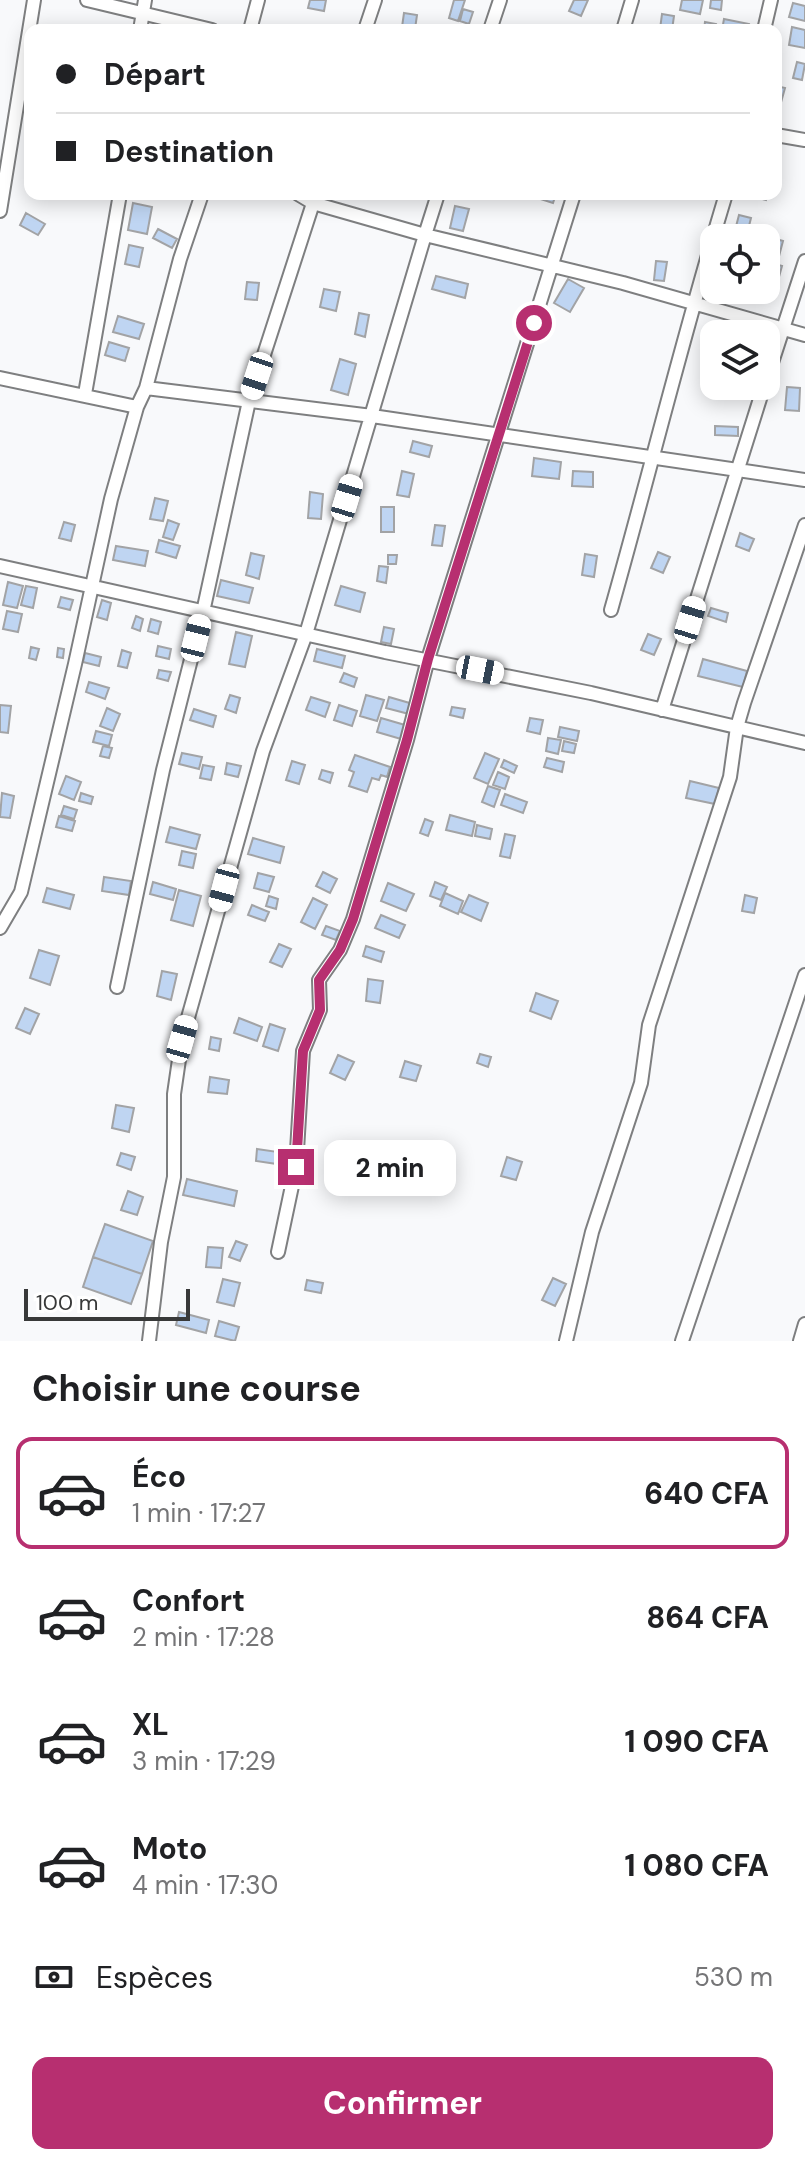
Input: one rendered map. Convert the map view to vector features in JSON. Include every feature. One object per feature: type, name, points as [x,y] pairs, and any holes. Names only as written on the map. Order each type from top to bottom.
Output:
[{"type":"street","points":[[30,24],[34,0]]},
{"type":"street","points":[[87,0],[144,6],[195,24]]},
{"type":"street","points":[[252,24],[258,0]]},
{"type":"street","points":[[367,24],[375,0]]},
{"type":"street","points":[[492,24],[500,0]]},
{"type":"street","points":[[625,24],[632,0]]},
{"type":"street","points":[[765,24],[771,0]]},
{"type":"street","points":[[0,211],[24,60]]},
{"type":"street","points":[[782,136],[805,140]]},
{"type":"street","points":[[85,394],[119,200]]},
{"type":"street","points":[[0,928],[21,892],[111,499],[200,200]]},
{"type":"street","points":[[117,987],[163,770],[203,612],[249,401],[315,200]]},
{"type":"street","points":[[318,200],[425,235],[693,302],[805,335]]},
{"type":"street","points":[[149,1341],[161,1242],[174,1177],[174,1094],[182,1039],[263,751],[306,634],[436,200]]},
{"type":"street","points":[[278,1252],[296,1167],[303,1051],[320,1010],[319,980],[340,950],[353,919],[428,659],[572,200]]},
{"type":"street","points":[[611,610],[654,458],[693,302],[724,200]]},
{"type":"street","points":[[780,338],[805,261]]},
{"type":"street","points":[[0,378],[137,407]]},
{"type":"street","points":[[146,388],[372,416],[497,437],[805,480]]},
{"type":"street","points":[[662,710],[759,400]]},
{"type":"street","points":[[566,1341],[592,1232],[641,1083],[649,1025],[730,777],[737,727],[805,525]]},
{"type":"street","points":[[0,566],[805,743]]},
{"type":"street","points":[[682,1341],[805,975]]},
{"type":"street","points":[[800,1341],[805,1324]]},
{"type":"building","points":[[310,0],[326,0],[324,11],[308,8]]},
{"type":"building","points":[[454,0],[465,0],[458,21],[449,18]]},
{"type":"building","points":[[574,0],[588,0],[581,16],[569,11]]},
{"type":"building","points":[[682,0],[703,0],[700,14],[680,10]]},
{"type":"building","points":[[711,0],[722,0],[721,10],[710,8]]},
{"type":"building","points":[[793,3],[805,6],[805,21],[789,17]]},
{"type":"building","points":[[463,9],[473,12],[469,24],[460,21]]},
{"type":"building","points":[[404,13],[417,15],[416,24],[402,24]]},
{"type":"building","points":[[662,14],[674,16],[673,24],[661,24]]},
{"type":"building","points":[[724,19],[749,24],[723,24]]},
{"type":"building","points":[[792,27],[805,30],[805,48],[789,45]]},
{"type":"building","points":[[797,62],[805,64],[802,80],[793,78]]},
{"type":"building","points":[[133,203],[152,207],[147,234],[128,230]]},
{"type":"building","points":[[455,206],[469,209],[463,231],[450,228]]},
{"type":"building","points":[[26,213],[45,224],[38,235],[20,225]]},
{"type":"building","points":[[739,215],[751,218],[750,224],[737,224]]},
{"type":"building","points":[[158,229],[177,239],[172,248],[153,238]]},
{"type":"building","points":[[129,245],[143,248],[139,267],[125,264]]},
{"type":"building","points":[[656,261],[667,262],[664,281],[654,280]]},
{"type":"building","points":[[436,276],[468,284],[465,298],[432,289]]},
{"type":"building","points":[[568,279],[584,288],[570,312],[554,303]]},
{"type":"building","points":[[247,282],[259,283],[257,300],[245,299]]},
{"type":"building","points":[[324,289],[340,292],[336,311],[320,307]]},
{"type":"building","points":[[359,313],[369,315],[365,337],[355,334]]},
{"type":"building","points":[[118,316],[144,324],[139,339],[113,332]]},
{"type":"building","points":[[109,342],[129,348],[125,361],[105,355]]},
{"type":"building","points":[[340,359],[356,364],[348,395],[331,390]]},
{"type":"building","points":[[787,387],[800,388],[799,411],[785,410]]},
{"type":"building","points":[[715,426],[738,427],[738,436],[715,435]]},
{"type":"building","points":[[413,441],[432,446],[429,457],[410,452]]},
{"type":"building","points":[[534,458],[561,462],[559,479],[532,476]]},
{"type":"building","points":[[402,471],[414,474],[409,497],[397,495]]},
{"type":"building","points":[[573,471],[593,472],[593,487],[572,486]]},
{"type":"building","points":[[310,492],[323,494],[321,519],[308,518]]},
{"type":"building","points":[[155,498],[168,501],[163,521],[150,519]]},
{"type":"building","points":[[381,507],[394,507],[394,532],[381,532]]},
{"type":"building","points":[[168,520],[179,524],[173,540],[163,537]]},
{"type":"building","points":[[64,522],[75,525],[71,541],[59,538]]},
{"type":"building","points":[[435,525],[445,526],[442,546],[432,545]]},
{"type":"building","points":[[740,533],[754,539],[749,551],[736,546]]},
{"type":"building","points":[[159,540],[180,546],[176,558],[156,552]]},
{"type":"building","points":[[116,546],[148,551],[145,566],[113,560]]},
{"type":"building","points":[[658,552],[670,557],[663,573],[651,568]]},
{"type":"building","points":[[251,553],[264,556],[259,579],[246,575]]},
{"type":"building","points":[[585,554],[597,556],[594,577],[582,575]]},
{"type":"building","points":[[388,555],[397,555],[396,564],[388,564]]},
{"type":"building","points":[[379,566],[388,567],[386,583],[377,581]]},
{"type":"building","points":[[221,580],[253,588],[249,603],[217,596]]},
{"type":"building","points":[[8,582],[23,586],[17,608],[3,605]]},
{"type":"building","points":[[26,586],[37,588],[33,608],[21,605]]},
{"type":"building","points":[[341,586],[365,593],[360,612],[335,605]]},
{"type":"building","points":[[61,597],[73,600],[70,610],[58,607]]},
{"type":"building","points":[[102,600],[111,603],[107,620],[97,617]]},
{"type":"building","points":[[711,608],[728,613],[726,622],[708,616]]},
{"type":"building","points":[[7,611],[22,614],[18,632],[3,629]]},
{"type":"building","points":[[136,616],[143,619],[140,631],[132,628]]},
{"type":"building","points":[[151,619],[161,622],[158,634],[148,631]]},
{"type":"building","points":[[384,627],[394,629],[391,644],[381,642]]},
{"type":"building","points":[[236,632],[252,636],[245,667],[229,664]]},
{"type":"building","points":[[648,634],[661,639],[654,655],[641,650]]},
{"type":"building","points":[[158,646],[171,649],[169,659],[156,656]]},
{"type":"building","points":[[31,647],[39,649],[36,660],[29,658]]},
{"type":"building","points":[[58,648],[64,649],[63,658],[57,657]]},
{"type":"building","points":[[317,649],[345,656],[342,668],[314,661]]},
{"type":"building","points":[[122,650],[131,653],[127,668],[118,666]]},
{"type":"building","points":[[85,653],[101,657],[99,666],[83,662]]},
{"type":"building","points":[[703,659],[747,671],[743,687],[698,676]]},
{"type":"building","points":[[159,670],[171,672],[168,681],[157,678]]},
{"type":"building","points":[[344,673],[357,678],[354,687],[340,682]]},
{"type":"building","points":[[89,682],[109,688],[105,699],[86,692]]},
{"type":"building","points":[[230,695],[240,698],[236,713],[225,709]]},
{"type":"building","points":[[366,695],[384,700],[377,721],[360,716]]},
{"type":"building","points":[[311,697],[330,703],[325,717],[306,710]]},
{"type":"building","points":[[389,697],[413,704],[409,714],[386,708]]},
{"type":"building","points":[[0,705],[11,706],[8,733],[0,732]]},
{"type":"building","points":[[339,705],[357,711],[352,726],[334,720]]},
{"type":"building","points":[[452,707],[465,709],[463,718],[450,715]]},
{"type":"building","points":[[107,708],[120,714],[113,731],[100,726]]},
{"type":"building","points":[[194,709],[216,716],[213,727],[190,720]]},
{"type":"building","points":[[381,718],[405,725],[401,739],[377,732]]},
{"type":"building","points":[[530,718],[543,720],[540,734],[527,731]]},
{"type":"building","points":[[560,727],[579,731],[577,741],[558,737]]},
{"type":"building","points":[[96,731],[112,735],[109,746],[93,742]]},
{"type":"building","points":[[548,738],[561,740],[558,754],[546,751]]},
{"type":"building","points":[[564,741],[576,744],[574,753],[562,751]]},
{"type":"building","points":[[103,746],[112,748],[109,758],[100,756]]},
{"type":"building","points":[[182,753],[202,757],[199,769],[179,764]]},
{"type":"building","points":[[485,753],[499,759],[488,784],[474,778]]},
{"type":"building","points":[[355,755],[390,767],[387,777],[381,775],[379,780],[372,778],[367,792],[349,786],[354,772],[349,770]]},
{"type":"building","points":[[547,758],[564,762],[562,772],[544,767]]},
{"type":"building","points":[[504,760],[517,766],[514,773],[501,767]]},
{"type":"building","points":[[292,761],[305,765],[299,784],[286,780]]},
{"type":"building","points":[[227,763],[241,766],[238,777],[225,774]]},
{"type":"building","points":[[203,765],[214,767],[211,780],[200,778]]},
{"type":"building","points":[[322,770],[333,773],[330,783],[319,779]]},
{"type":"building","points":[[498,772],[509,777],[505,789],[493,785]]},
{"type":"building","points":[[66,776],[81,782],[74,800],[59,794]]},
{"type":"building","points":[[690,781],[719,788],[715,804],[686,798]]},
{"type":"building","points":[[488,786],[500,790],[494,807],[482,802]]},
{"type":"building","points":[[2,793],[14,796],[10,818],[0,817]]},
{"type":"building","points":[[81,793],[93,797],[91,804],[79,801]]},
{"type":"building","points":[[505,794],[527,802],[523,813],[501,805]]},
{"type":"building","points":[[64,806],[77,810],[74,819],[61,815]]},
{"type":"building","points":[[450,815],[475,822],[472,836],[446,830]]},
{"type":"building","points":[[59,816],[75,821],[72,831],[56,827]]},
{"type":"building","points":[[425,819],[433,822],[428,836],[420,833]]},
{"type":"building","points":[[477,825],[492,829],[490,839],[475,836]]},
{"type":"building","points":[[170,827],[200,835],[196,849],[166,842]]},
{"type":"building","points":[[505,834],[515,836],[510,858],[500,856]]},
{"type":"building","points":[[253,838],[284,847],[280,863],[248,854]]},
{"type":"building","points":[[182,851],[196,854],[193,868],[179,865]]},
{"type":"building","points":[[323,872],[337,879],[330,893],[316,886]]},
{"type":"building","points":[[258,873],[274,877],[269,892],[254,888]]},
{"type":"building","points":[[104,877],[131,881],[129,895],[102,891]]},
{"type":"building","points":[[153,882],[176,889],[173,900],[150,894]]},
{"type":"building","points":[[435,882],[447,887],[441,900],[430,896]]},
{"type":"building","points":[[388,883],[414,894],[406,911],[381,901]]},
{"type":"building","points":[[47,888],[74,895],[70,909],[43,902]]},
{"type":"building","points":[[179,890],[201,896],[193,926],[171,920]]},
{"type":"building","points":[[445,893],[463,901],[458,914],[440,906]]},
{"type":"building","points":[[469,895],[488,903],[481,921],[461,912]]},
{"type":"building","points":[[745,895],[757,898],[754,913],[742,911]]},
{"type":"building","points":[[269,896],[278,899],[276,909],[266,906]]},
{"type":"building","points":[[313,898],[327,905],[315,929],[301,922]]},
{"type":"building","points":[[252,905],[269,912],[265,921],[248,915]]},
{"type":"building","points":[[381,915],[405,925],[399,938],[375,928]]},
{"type":"building","points":[[326,926],[340,931],[336,940],[322,935]]},
{"type":"building","points":[[279,944],[291,949],[282,967],[270,962]]},
{"type":"building","points":[[366,946],[384,952],[381,962],[363,956]]},
{"type":"building","points":[[39,950],[59,956],[50,985],[30,978]]},
{"type":"building","points":[[162,971],[177,974],[171,1000],[157,996]]},
{"type":"building","points":[[368,979],[383,981],[380,1003],[366,1001]]},
{"type":"building","points":[[536,993],[558,1001],[551,1019],[530,1011]]},
{"type":"building","points":[[25,1008],[39,1014],[30,1034],[16,1028]]},
{"type":"building","points":[[239,1018],[262,1027],[257,1041],[234,1033]]},
{"type":"building","points":[[270,1024],[285,1029],[278,1051],[263,1046]]},
{"type":"building","points":[[211,1037],[221,1039],[219,1051],[209,1049]]},
{"type":"building","points":[[480,1054],[491,1057],[488,1067],[477,1063]]},
{"type":"building","points":[[338,1055],[354,1062],[345,1080],[330,1073]]},
{"type":"building","points":[[405,1061],[421,1066],[416,1081],[400,1077]]},
{"type":"building","points":[[210,1077],[229,1080],[227,1094],[208,1092]]},
{"type":"building","points":[[116,1105],[134,1108],[129,1132],[112,1128]]},
{"type":"building","points":[[257,1149],[278,1152],[277,1164],[256,1161]]},
{"type":"building","points":[[121,1153],[135,1157],[131,1170],[117,1165]]},
{"type":"building","points":[[507,1157],[522,1162],[516,1180],[501,1176]]},
{"type":"building","points":[[187,1179],[237,1191],[234,1206],[183,1195]]},
{"type":"building","points":[[128,1191],[143,1197],[137,1215],[121,1210]]},
{"type":"building","points":[[105,1224],[153,1241],[142,1274],[93,1257]]},
{"type":"building","points":[[236,1241],[247,1245],[240,1261],[229,1257]]},
{"type":"building","points":[[208,1247],[223,1248],[221,1268],[206,1267]]},
{"type":"building","points":[[93,1257],[142,1274],[131,1304],[83,1287]]},
{"type":"building","points":[[553,1278],[566,1284],[555,1306],[542,1300]]},
{"type":"building","points":[[223,1279],[240,1283],[234,1306],[217,1302]]},
{"type":"building","points":[[307,1280],[323,1283],[321,1293],[305,1290]]},
{"type":"building","points":[[179,1312],[209,1320],[206,1333],[176,1325]]},
{"type":"building","points":[[219,1321],[239,1327],[235,1341],[215,1336]]},
{"type":"route","points":[[296,1167],[303,1051],[320,1010],[319,980],[340,950],[353,919],[428,659],[534,323]]}]
